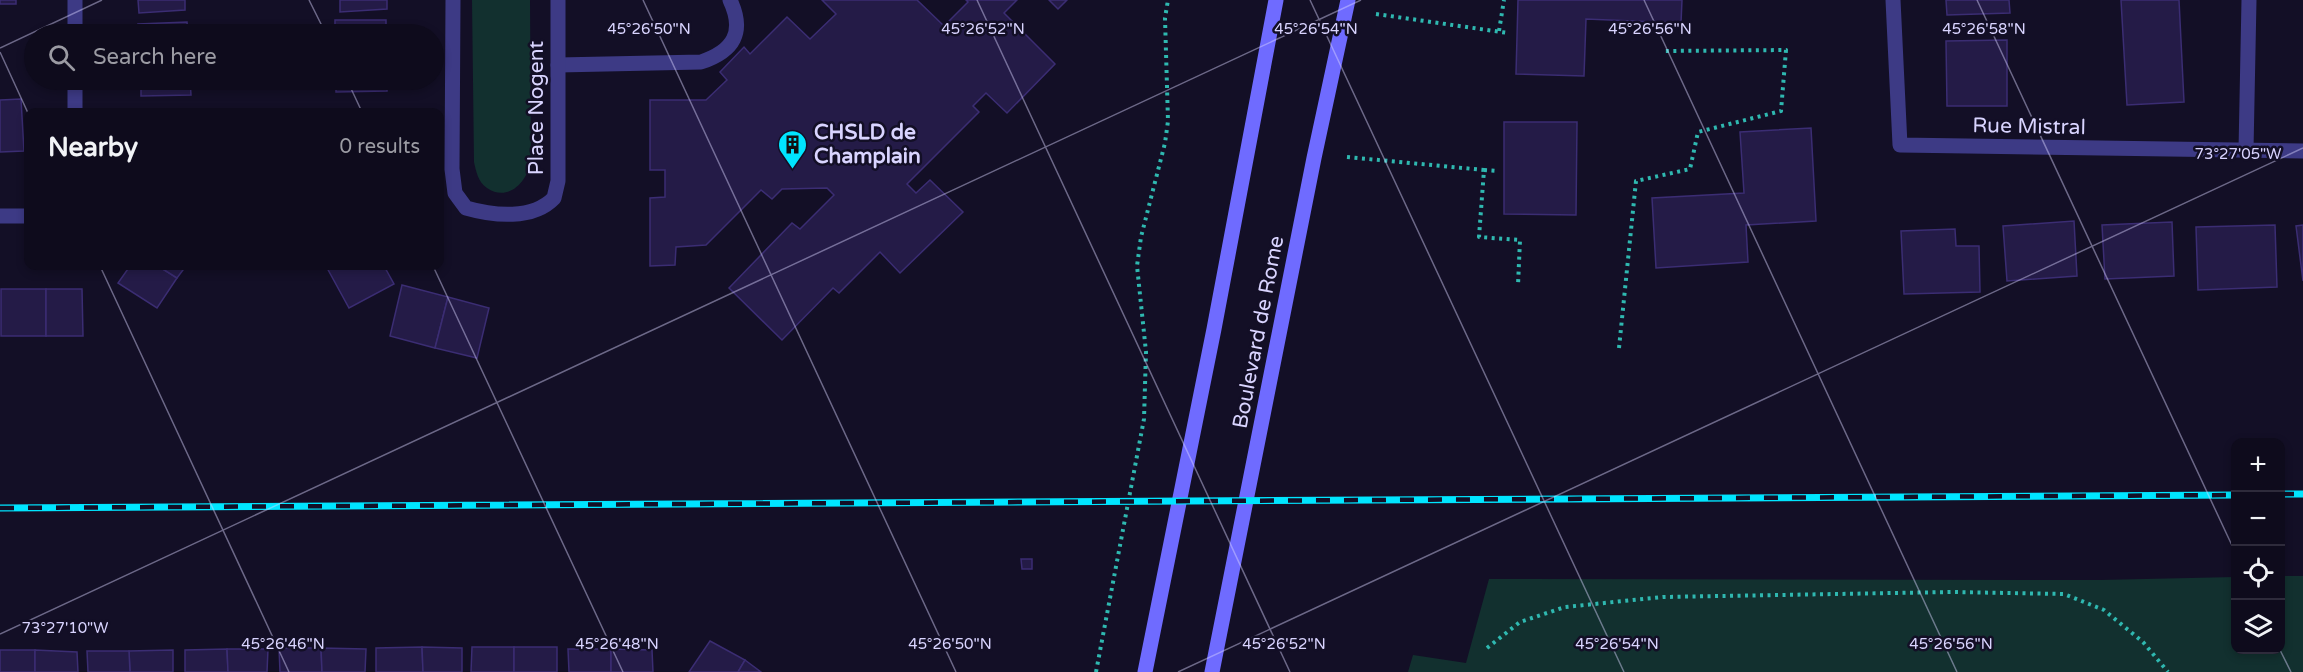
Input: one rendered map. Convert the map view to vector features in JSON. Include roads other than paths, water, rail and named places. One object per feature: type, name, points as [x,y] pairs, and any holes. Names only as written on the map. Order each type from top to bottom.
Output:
[{"type":"main road","name":"Boulevard de Rome","points":[[1146,672],[1276,0]]},
{"type":"main road","name":"Boulevard de Rome","points":[[1212,672],[1314,158],[1348,0]]},
{"type":"street","points":[[75,0],[75,24]]},
{"type":"street","name":"Place Nogent","points":[[453,0],[452,169],[455,193],[466,208],[485,213],[537,211],[555,198],[558,181],[558,0]]},
{"type":"street","points":[[558,64],[700,62],[715,57],[729,46],[738,31],[737,15],[730,0]]},
{"type":"street","name":"Rue Mistral","points":[[1893,0],[1900,145],[2303,150]]},
{"type":"street","points":[[2246,150],[2249,0]]},
{"type":"street","points":[[75,90],[75,108]]},
{"type":"street","points":[[0,216],[24,216]]},
{"type":"railway","points":[[2285,494],[2303,494]]},
{"type":"railway","points":[[0,508],[2231,495]]},
{"type":"place","name":"CHSLD de Champlain","points":[[793,170]]}]
